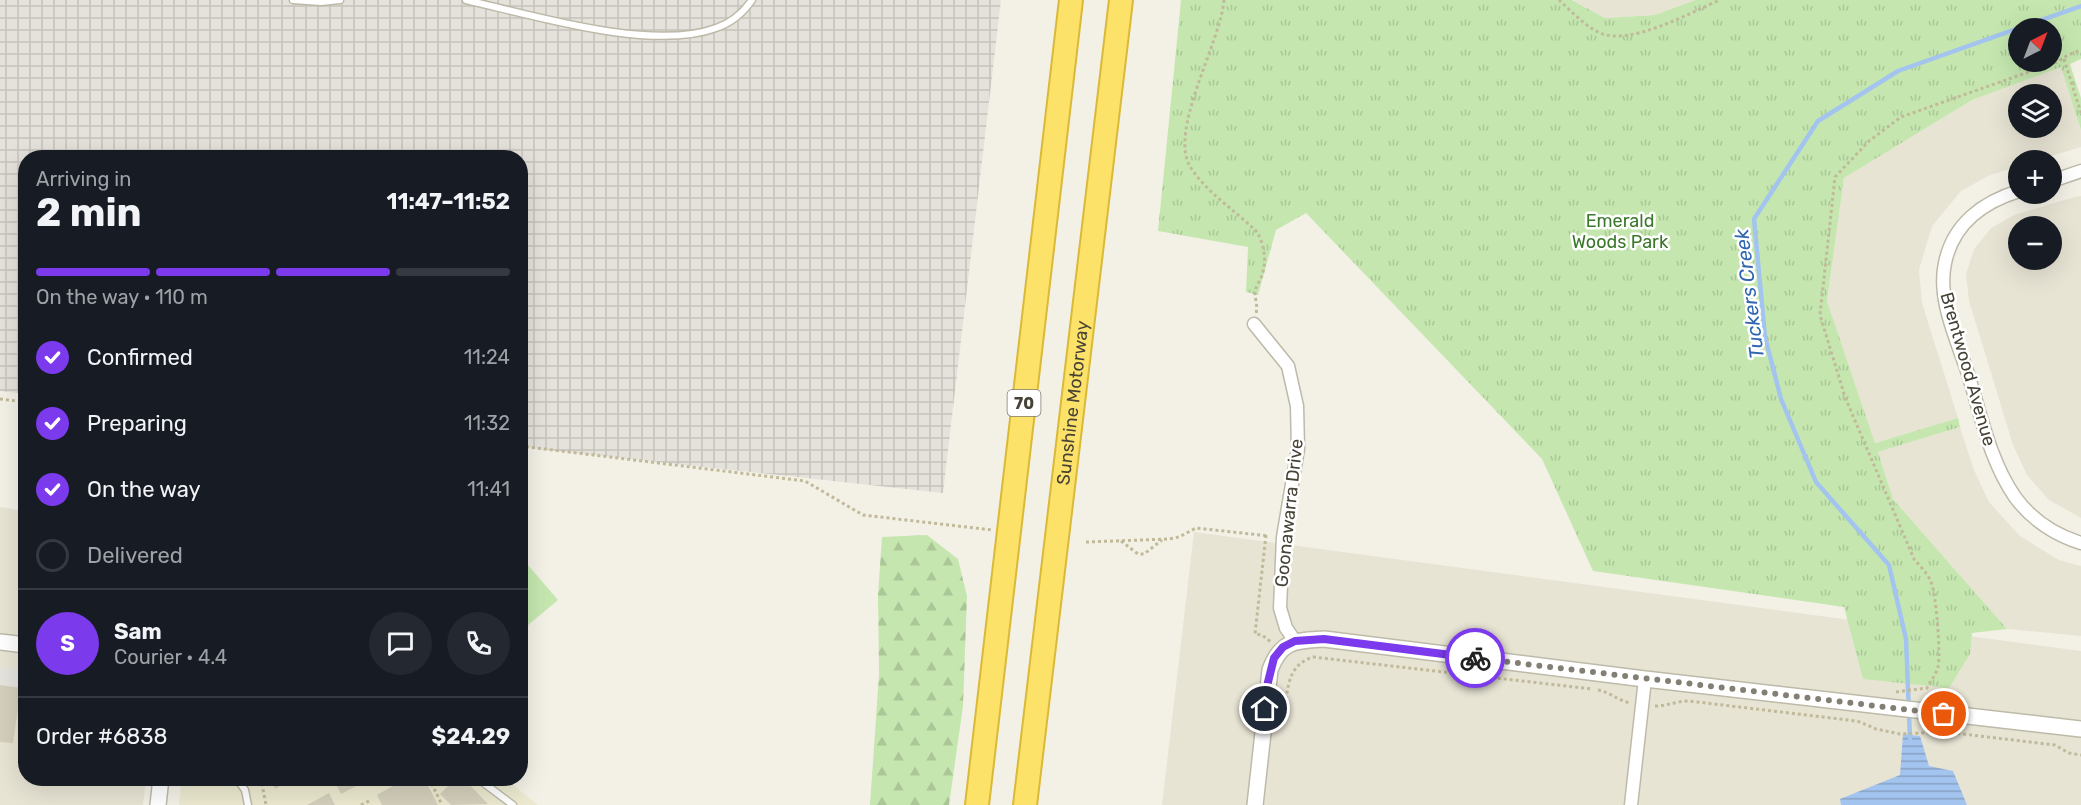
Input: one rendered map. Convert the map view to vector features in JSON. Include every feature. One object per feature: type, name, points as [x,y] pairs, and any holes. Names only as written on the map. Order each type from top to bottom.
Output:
[{"type":"highway","name":"70","points":[[977,805],[1071,0]]},
{"type":"highway","name":"Sunshine Motorway","points":[[1026,805],[1121,0]]},
{"type":"street","points":[[2062,178],[2081,171]]},
{"type":"street","name":"Brentwood Avenue","points":[[2008,195],[1982,207],[1962,226],[1948,251],[1944,265],[1945,295],[1993,456],[2006,483],[2027,511],[2041,523],[2081,543]]},
{"type":"street","name":"Goonawarra Drive","points":[[1254,324],[1288,366],[1297,406],[1298,448],[1283,537],[1280,608],[1286,628],[1295,641]]},
{"type":"street","points":[[1255,805],[1268,682],[1274,658],[1283,647],[1295,641],[1324,639],[1645,679],[2081,729]]},
{"type":"street","points":[[0,642],[18,644]]},
{"type":"street","points":[[1631,805],[1645,679]]},
{"type":"street","points":[[158,805],[159,786]]},
{"type":"lane","points":[[293,0],[321,2],[340,0]]},
{"type":"lane","points":[[466,0],[564,22],[659,36],[699,33],[716,28],[735,18],[752,0]]},
{"type":"lane","points":[[242,786],[248,805]]},
{"type":"lane","points":[[488,786],[513,805]]},
{"type":"path","points":[[1224,0],[1224,7],[1186,125],[1184,153],[1190,167],[1200,179],[1257,232],[1262,241],[1263,273],[1255,290],[1258,306],[1254,324]]},
{"type":"path","points":[[1559,0],[1591,28],[1609,36],[1639,33],[1720,0]]},
{"type":"path","points":[[1895,692],[1927,688],[1938,666],[1940,650],[1932,582],[1914,559],[1845,398],[1820,315],[1835,177],[1869,141],[1901,117],[2064,59],[2068,54],[2081,50]]},
{"type":"path","points":[[2064,59],[2081,113]]},
{"type":"path","points":[[0,399],[18,401]]},
{"type":"path","points":[[528,447],[805,481],[863,515],[992,530]]},
{"type":"path","points":[[1086,542],[1103,543],[1179,537],[1196,528],[1283,537]]},
{"type":"path","points":[[1266,535],[1255,634],[1262,635],[1266,639]]},
{"type":"path","points":[[1119,540],[1138,554],[1144,554],[1163,539]]},
{"type":"path","points":[[1265,709],[1286,699],[1288,682],[1294,669],[1304,660],[1313,657],[1601,690],[1630,702]]},
{"type":"path","points":[[1658,706],[1689,701],[1797,713],[1860,722],[1876,729],[1900,734],[1946,732],[2055,745],[2069,753],[2081,755]]},
{"type":"path","points":[[262,786],[266,805]]},
{"type":"path","points":[[433,786],[442,805]]},
{"type":"path","points":[[361,805],[369,801]]},
{"type":"shaded area","points":[[0,0],[1001,0],[943,493],[528,448],[528,150],[18,150],[18,393],[0,391]]},
{"type":"shaded area","points":[[1573,0],[1695,0],[1655,15],[1605,18]]},
{"type":"shaded area","points":[[2062,66],[2081,130],[2081,147],[2062,153],[2062,150],[2008,150],[2008,169],[1990,175],[1961,191],[1932,226],[1919,270],[1922,303],[1958,418],[1875,443],[1827,301],[1844,178],[1972,100],[2008,86],[2008,138],[2062,138],[2062,84],[2014,84],[2046,72],[2062,72]]},
{"type":"shaded area","points":[[2081,196],[2081,518],[2049,500],[2027,475],[2013,445],[1969,301],[1966,274],[1974,249],[1991,228],[2008,218],[2008,270],[2062,270],[2062,216],[2012,216],[2051,204],[2062,204],[2062,201]]},
{"type":"shaded area","points":[[1960,427],[1974,470],[1989,502],[2020,536],[2059,560],[2081,566],[2081,636],[2007,629],[1893,499],[1878,452]]},
{"type":"shaded area","points":[[0,507],[18,510],[18,786],[145,786],[143,805],[0,805]]},
{"type":"shaded area","points":[[1194,532],[2081,651],[2081,805],[1162,805]]},
{"type":"shaded area","points":[[0,667],[18,669],[18,688],[0,685]]},
{"type":"shaded area","points":[[181,786],[515,786],[538,805],[179,805]]},
{"type":"green space","name":"Emerald Woods Park","points":[[1181,0],[1572,0],[1605,18],[1655,15],[1695,0],[2081,0],[2081,59],[2070,64],[2081,98],[2081,130],[2062,70],[2062,18],[2008,18],[2008,72],[2048,72],[2015,84],[2008,84],[2008,87],[1972,100],[1844,178],[1827,301],[1875,443],[1958,418],[1960,427],[1878,452],[1893,499],[2007,629],[1972,633],[1970,654],[1949,688],[1863,679],[1844,607],[1593,571],[1542,459],[1306,213],[1276,230],[1258,295],[1246,292],[1248,247],[1158,231]]},
{"type":"green space","points":[[927,535],[958,559],[967,596],[963,706],[949,805],[870,805],[879,674],[878,595],[882,537]]},
{"type":"green space","points":[[528,565],[558,600],[528,625]]},
{"type":"water","points":[[1903,734],[1920,736],[1929,766],[1953,771],[1967,805],[1841,805],[1840,799],[1900,775]]},
{"type":"building","points":[[0,685],[18,688],[18,709],[13,743],[0,742]]},
{"type":"building","points":[[337,786],[356,786],[341,794]]},
{"type":"building","points":[[393,786],[428,786],[438,805],[382,805],[377,795]]},
{"type":"building","points":[[448,786],[471,786],[488,804],[451,805],[440,794]]},
{"type":"building","points":[[329,793],[335,805],[307,805]]},
{"type":"waterway","name":"Tuckers Creek","points":[[1910,739],[1906,639],[1889,565],[1816,482],[1781,399],[1765,337],[1754,219],[1818,121],[1898,71],[2081,6]]},
{"type":"way so far","points":[[1475,658],[1944,714]]},
{"type":"route","points":[[1265,709],[1270,670],[1274,658],[1283,647],[1295,641],[1324,639],[1475,658]]}]
